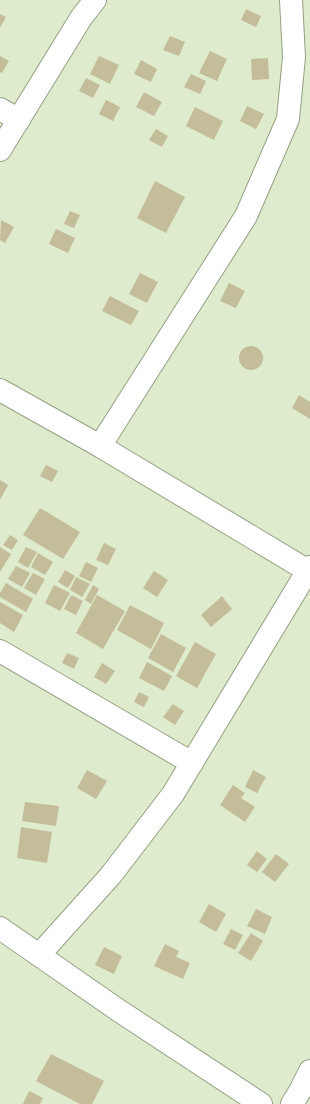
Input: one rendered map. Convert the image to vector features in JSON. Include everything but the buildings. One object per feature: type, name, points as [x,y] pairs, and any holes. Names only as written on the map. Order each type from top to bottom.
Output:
[{"type":"street","points":[[0,150],[81,18],[95,0]]},
{"type":"street","points":[[100,446],[246,216],[288,119],[294,57],[291,0]]},
{"type":"street","points":[[298,0],[310,8]]},
{"type":"street","points":[[0,109],[19,120]]},
{"type":"street","points":[[0,390],[100,446],[309,570],[173,794],[111,875],[39,955]]},
{"type":"street","points":[[0,651],[192,763]]},
{"type":"street","points":[[0,928],[118,1010],[261,1104]]},
{"type":"street","points":[[292,1104],[310,1070]]}]
